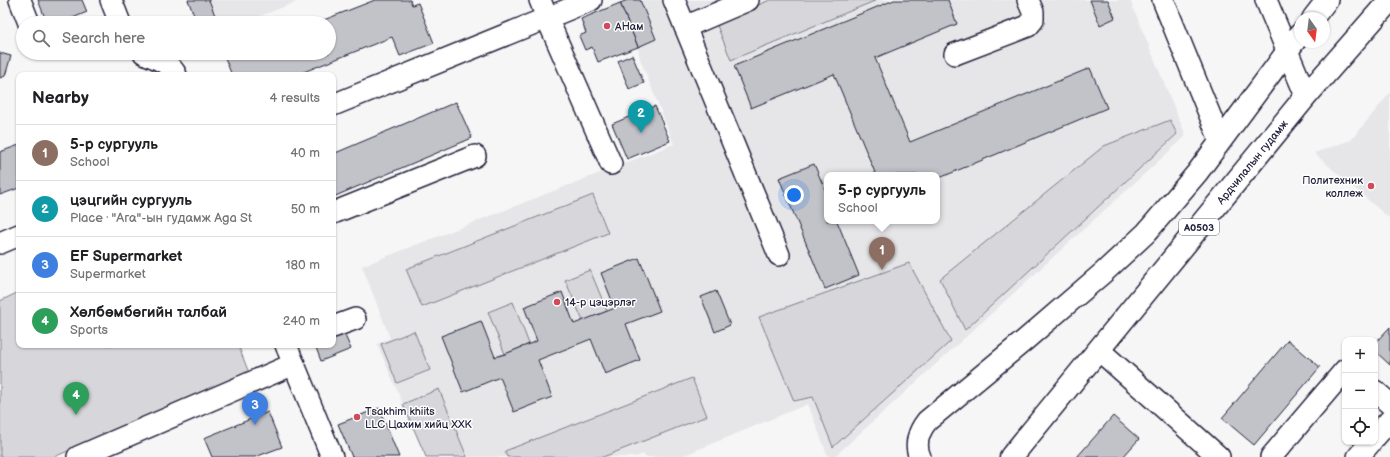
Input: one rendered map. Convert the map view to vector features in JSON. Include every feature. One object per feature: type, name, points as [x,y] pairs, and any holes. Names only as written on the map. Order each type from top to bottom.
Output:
[{"type":"main road","name":"Ардчилалын гудамж","points":[[1011,457],[1100,350],[1306,96],[1390,0]]},
{"type":"street","points":[[20,0],[26,16]]},
{"type":"street","points":[[111,0],[117,16]]},
{"type":"street","points":[[336,104],[445,60],[544,9],[591,0]]},
{"type":"street","points":[[674,0],[779,255]]},
{"type":"street","points":[[685,27],[748,0]]},
{"type":"street","points":[[955,54],[1028,26],[1033,20],[1034,12],[1028,0]]},
{"type":"street","points":[[1163,0],[1220,140]]},
{"type":"street","points":[[1266,0],[1306,96]]},
{"type":"street","points":[[1318,12],[1327,0]]},
{"type":"street","points":[[544,9],[611,164]]},
{"type":"street","points":[[920,457],[917,451],[917,440],[921,429],[927,421],[1093,282],[1146,233],[1197,173],[1294,42]]},
{"type":"street","points":[[159,60],[167,64],[174,72]]},
{"type":"street","points":[[336,213],[475,156]]},
{"type":"street","points":[[0,243],[16,236]]},
{"type":"street","points":[[336,326],[355,318]]},
{"type":"street","points":[[1100,350],[1219,457]]},
{"type":"street","points":[[78,457],[290,353],[332,457]]},
{"type":"street","points":[[1270,457],[1342,373]]},
{"type":"street","points":[[1378,394],[1390,404]]},
{"type":"street","points":[[1378,434],[1390,420]]},
{"type":"street","points":[[1358,457],[1368,445]]},
{"type":"shaded area","points":[[210,0],[301,0],[261,16],[216,16]]},
{"type":"shaded area","points":[[640,0],[1130,0],[1186,136],[834,457],[828,457],[808,404],[680,457],[645,457],[643,454],[636,457],[426,457],[377,344],[390,338],[362,266],[674,144],[640,59],[638,47],[656,39]]},
{"type":"shaded area","points":[[770,0],[877,0],[731,60],[716,23]]},
{"type":"shaded area","name":"Политехник коллеж","points":[[1390,93],[1390,219],[1314,153],[1351,140]]},
{"type":"shaded area","points":[[1170,120],[1177,134],[965,330],[940,279],[1104,146]]},
{"type":"shaded area","points":[[593,195],[608,233],[422,307],[406,269]]},
{"type":"shaded area","points":[[909,263],[951,341],[833,447],[813,397],[794,401],[759,317]]},
{"type":"shaded area","points":[[590,270],[607,311],[583,321],[565,280]]},
{"type":"shaded area","points":[[16,293],[16,348],[239,348],[249,373],[54,457],[0,457],[0,301]]},
{"type":"shaded area","points":[[513,302],[529,344],[505,354],[488,312]]},
{"type":"shaded area","points":[[414,331],[430,370],[397,383],[381,344]]},
{"type":"shaded area","points":[[692,378],[707,416],[603,457],[507,457],[505,451]]},
{"type":"shaded area","points":[[439,389],[467,457],[426,457],[403,404]]},
{"type":"building","points":[[38,0],[82,0],[87,12],[78,16],[44,16]]},
{"type":"building","points":[[188,0],[209,0],[215,16],[194,16]]},
{"type":"building","points":[[375,0],[410,0],[412,5],[418,3],[434,43],[400,56],[392,37],[336,59],[336,16],[334,16]]},
{"type":"building","points":[[628,0],[640,0],[656,39],[638,47],[620,3]]},
{"type":"building","points":[[894,0],[948,0],[957,24],[875,58],[910,142],[1090,68],[1107,108],[940,178],[940,172],[875,172],[834,74],[751,108],[734,66]]},
{"type":"building","points":[[1090,0],[1108,0],[1115,18],[1100,25]]},
{"type":"building","name":"АНам","points":[[620,3],[638,47],[598,62],[592,47],[585,50],[579,36],[586,33],[581,19]]},
{"type":"building","points":[[0,53],[11,56],[5,76],[0,78]]},
{"type":"building","points":[[632,55],[644,83],[629,89],[618,61]]},
{"type":"building","points":[[226,60],[334,60],[304,72],[231,72]]},
{"type":"building","points":[[456,102],[472,138],[336,196],[336,153]]},
{"type":"building","points":[[655,106],[670,141],[627,159],[612,124]]},
{"type":"building","points":[[16,146],[16,189],[0,195],[0,152]]},
{"type":"building","points":[[814,164],[824,187],[824,224],[838,224],[859,275],[825,289],[779,178]]},
{"type":"building","points":[[639,258],[660,311],[626,324],[640,360],[605,374],[591,339],[538,360],[552,397],[514,412],[500,377],[463,392],[441,336],[481,321],[495,357],[505,354],[537,341],[524,307],[562,292],[574,324],[615,308],[601,273]]},
{"type":"building","points":[[716,291],[730,325],[715,332],[701,297]]},
{"type":"building","points":[[1390,327],[1390,365],[1378,354],[1378,340]]},
{"type":"building","points":[[343,331],[351,349],[321,361],[316,348],[336,348],[336,334]]},
{"type":"building","points":[[1288,340],[1320,367],[1254,445],[1222,418]]},
{"type":"building","points":[[379,408],[399,457],[352,457],[338,424]]},
{"type":"building","points":[[268,412],[282,447],[255,457],[212,457],[204,438]]},
{"type":"building","points":[[1113,416],[1139,439],[1123,457],[1077,457]]},
{"type":"place","name":"АНам","points":[[607,26]]},
{"type":"place","name":"цэцгийн сургууль","points":[[641,133]]},
{"type":"place","name":"Политехник коллеж","points":[[1371,186]]},
{"type":"place","name":"5-р сургууль","points":[[882,270]]},
{"type":"place","name":"14-р цэцэрлэг","points":[[557,302]]},
{"type":"place","name":"Хөлбөмбөгийн талбай","points":[[76,415]]},
{"type":"place","name":"Tsakhim khiits LLC Цахим хийц ХХК","points":[[357,417]]},
{"type":"place","name":"EF Supermarket","points":[[255,425]]}]
